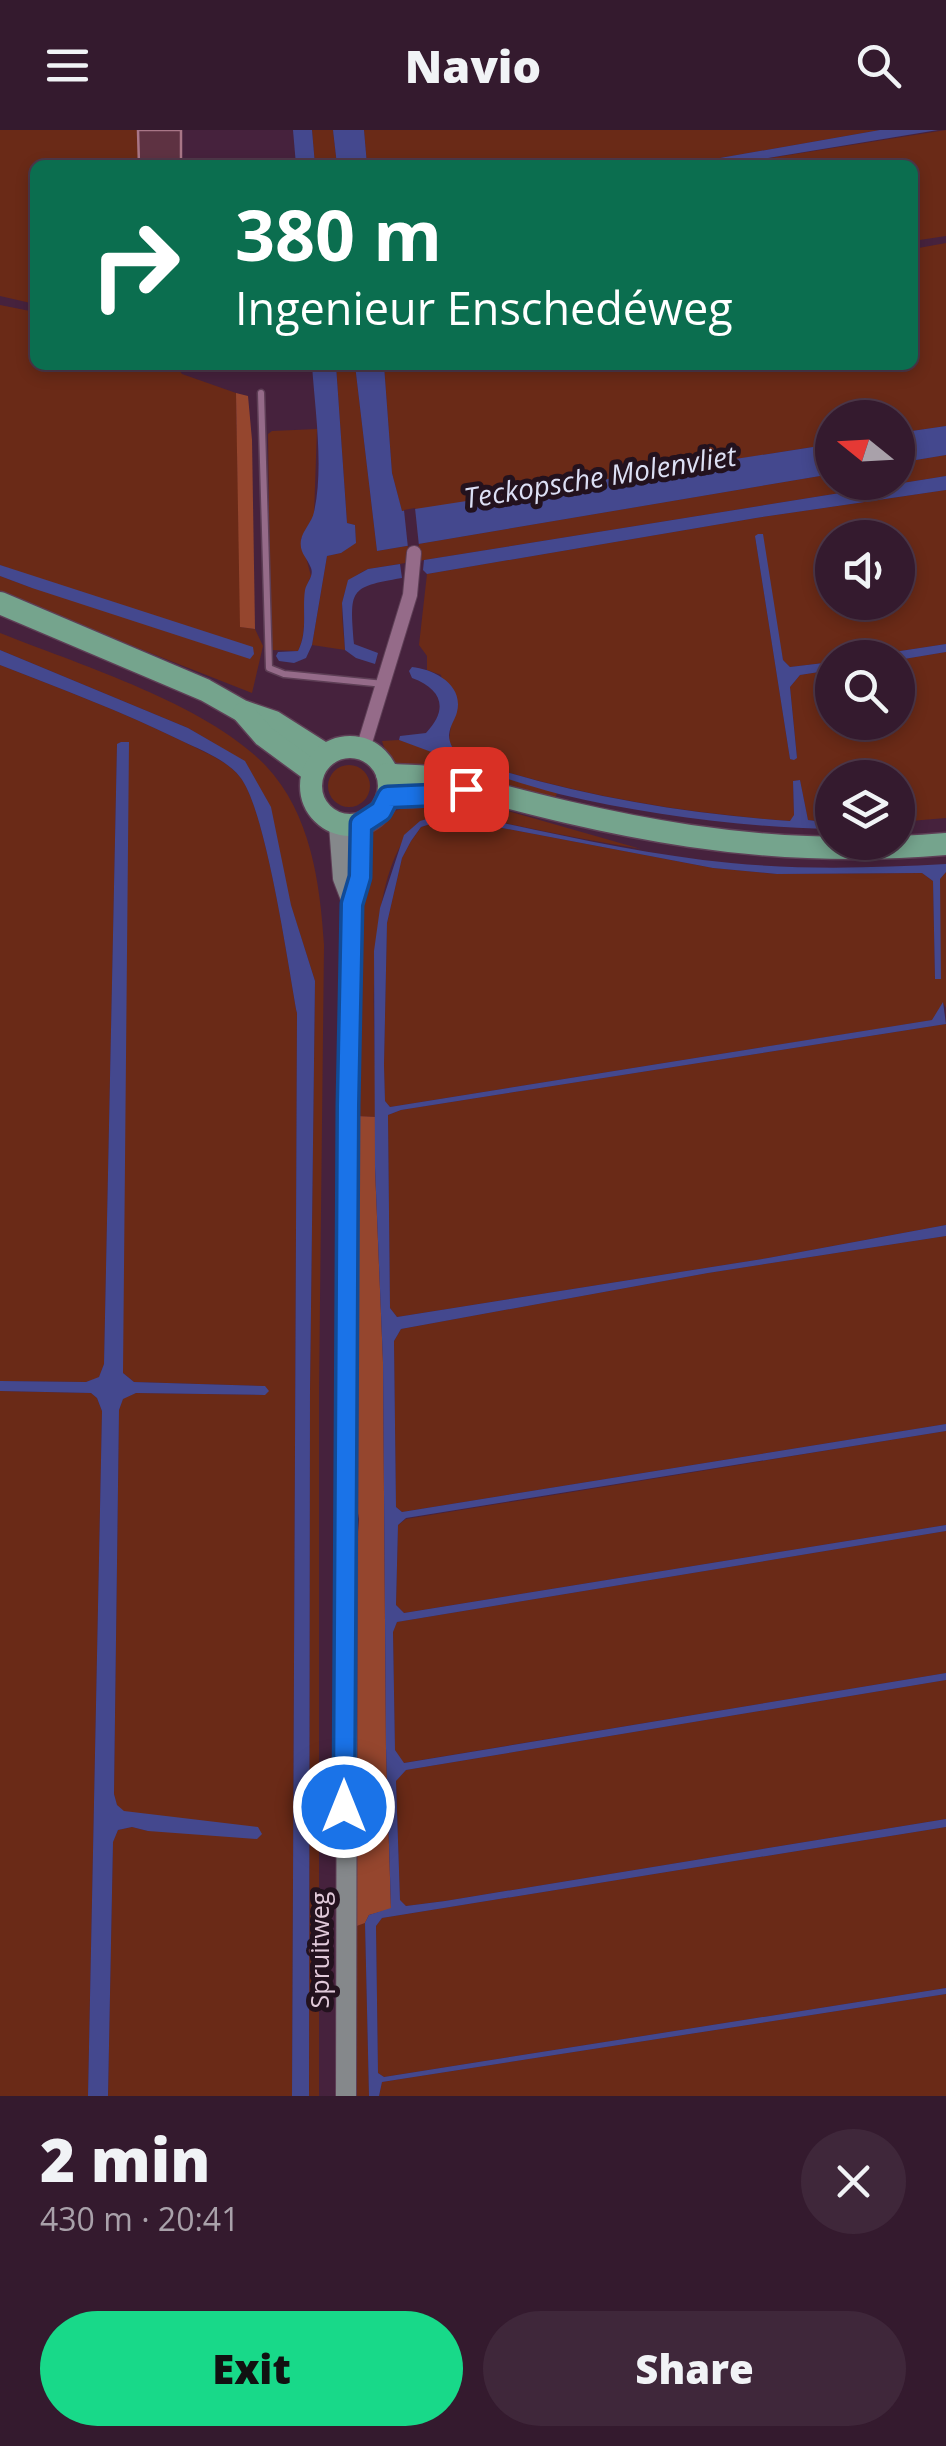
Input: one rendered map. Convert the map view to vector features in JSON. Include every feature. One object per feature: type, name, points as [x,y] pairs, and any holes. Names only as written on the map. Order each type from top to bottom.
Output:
[{"type":"main road","points":[[0,603],[205,690],[242,711],[264,736],[319,764]]},
{"type":"main road","points":[[338,749],[363,749],[378,759],[388,785],[381,811],[350,825],[322,815],[311,795],[319,764],[338,749]]},
{"type":"main road","points":[[388,785],[437,778],[586,819],[714,841],[787,848],[946,844]]},
{"type":"main road","name":"Spruitweg","points":[[346,2096],[348,1166],[352,904],[360,877],[350,825]]},
{"type":"street","points":[[363,749],[413,584],[414,552]]},
{"type":"lane","points":[[261,393],[269,668],[284,674],[385,684]]},
{"type":"shaded area","points":[[0,130],[164,130],[166,160],[30,160],[30,303],[0,296]]},
{"type":"shaded area","points":[[293,130],[312,130],[315,160],[296,160]]},
{"type":"shaded area","points":[[312,130],[333,130],[336,160],[315,160]]},
{"type":"shaded area","points":[[333,130],[364,130],[367,160],[336,160]]},
{"type":"shaded area","points":[[364,130],[880,130],[709,160],[367,160]]},
{"type":"shaded area","points":[[880,130],[938,130],[756,160],[709,160]]},
{"type":"shaded area","points":[[946,130],[946,236],[918,240],[918,160],[757,160]]},
{"type":"shaded area","points":[[946,243],[946,426],[915,431],[915,400],[815,400],[815,447],[402,512],[392,473],[384,370],[918,370],[918,248]]},
{"type":"shaded area","points":[[0,305],[30,311],[30,370],[179,370],[236,393],[241,627],[255,629],[263,646],[252,693],[0,594],[0,576],[32,588],[35,578],[0,565]]},
{"type":"shaded area","points":[[312,370],[336,370],[347,523],[355,525],[356,543],[327,556],[312,645],[306,658],[294,663],[279,661],[278,652],[298,651],[304,629],[305,590],[312,574],[301,544],[317,495],[318,439]]},
{"type":"shaded area","points":[[336,370],[356,370],[377,551],[815,477],[815,497],[368,569],[349,583],[345,593],[345,650],[312,645],[327,556],[341,553],[356,542],[355,525],[347,523]]},
{"type":"shaded area","points":[[356,370],[384,370],[392,473],[402,511],[815,447],[815,477],[377,551]]},
{"type":"shaded area","points":[[236,393],[248,396],[252,440],[255,629],[240,627]]},
{"type":"shaded area","points":[[946,426],[946,455],[915,460],[915,431]]},
{"type":"shaded area","points":[[317,429],[314,515],[301,539],[311,576],[302,642],[298,651],[271,650],[268,434]]},
{"type":"shaded area","points":[[946,455],[946,476],[915,481],[915,460]]},
{"type":"shaded area","points":[[946,476],[946,490],[915,495],[915,481]]},
{"type":"shaded area","points":[[946,490],[946,644],[915,649],[915,640],[815,640],[815,664],[790,667],[783,660],[755,536],[790,759],[797,757],[790,687],[800,675],[815,673],[815,740],[915,740],[915,657],[946,652],[946,818],[915,821],[915,760],[815,760],[815,821],[808,820],[800,780],[793,781],[791,821],[621,799],[537,781],[455,756],[449,741],[451,725],[441,675],[427,670],[427,656],[419,645],[427,574],[756,518],[878,500],[915,500],[915,495]]},
{"type":"shaded area","points":[[815,497],[878,500],[427,574],[423,570],[424,560]]},
{"type":"shaded area","points":[[763,534],[783,660],[790,667],[815,664],[815,673],[800,675],[790,687],[797,758],[794,760],[790,759],[755,536]]},
{"type":"shaded area","points":[[400,564],[402,578],[371,585],[356,594],[352,612],[354,644],[378,653],[375,664],[356,658],[345,650],[342,603],[348,580],[368,569]]},
{"type":"shaded area","points":[[0,565],[253,647],[254,654],[250,659],[32,588],[0,576]]},
{"type":"shaded area","points":[[0,633],[141,688],[241,744],[281,785],[303,827],[316,874],[324,945],[319,1391],[319,2096],[309,2096],[315,981],[245,762],[188,728],[0,650]]},
{"type":"shaded area","points":[[946,644],[946,652],[915,657],[915,649]]},
{"type":"shaded area","points":[[0,650],[188,728],[245,761],[271,807],[291,905],[315,981],[309,2096],[292,2096],[297,1013],[275,889],[250,794],[235,771],[213,756],[137,720],[0,665]]},
{"type":"shaded area","points":[[0,665],[137,720],[228,766],[250,794],[275,889],[297,1013],[292,2096],[108,2096],[113,1841],[118,1830],[132,1827],[148,1831],[117,1806],[114,1794],[119,1410],[123,1398],[136,1393],[265,1395],[265,1386],[134,1382],[123,1373],[121,742],[117,745],[104,1364],[99,1378],[86,1382],[0,1381]]},
{"type":"shaded area","points":[[412,667],[429,671],[445,680],[456,693],[457,712],[449,735],[456,756],[538,781],[621,799],[705,813],[790,821],[794,815],[793,781],[800,780],[808,820],[815,821],[815,828],[660,814],[559,794],[399,740],[400,736],[426,733],[440,708],[436,694],[412,678]]},
{"type":"shaded area","points":[[399,740],[557,793],[554,801],[464,773],[397,766],[387,756],[382,741]]},
{"type":"shaded area","points":[[129,742],[123,1373],[134,1382],[265,1386],[269,1391],[265,1395],[136,1393],[123,1399],[119,1410],[114,1794],[124,1811],[258,1827],[262,1834],[257,1839],[132,1827],[118,1830],[113,1842],[108,2096],[88,2096],[102,1411],[91,1393],[0,1391],[0,1381],[86,1382],[99,1377],[104,1364],[117,744]]},
{"type":"shaded area","points":[[349,765],[364,771],[370,786],[364,801],[349,807],[334,801],[328,786],[334,771]]},
{"type":"shaded area","points":[[440,802],[484,804],[641,849],[454,812],[421,821],[399,849],[385,890],[377,939],[377,1117],[356,1116],[368,837],[391,813]]},
{"type":"shaded area","points":[[451,812],[626,848],[731,863],[839,868],[946,864],[940,879],[941,979],[935,979],[933,881],[922,873],[777,874],[713,868],[450,818],[421,827],[411,841],[402,858],[387,923],[384,1065],[385,1101],[390,1107],[932,1020],[943,1002],[946,1024],[388,1115],[390,1308],[397,1317],[768,1258],[946,1225],[946,1236],[708,1273],[401,1329],[394,1341],[396,1507],[402,1512],[946,1424],[946,1431],[406,1518],[398,1525],[396,1605],[404,1613],[946,1525],[946,1531],[397,1622],[393,1632],[395,1750],[404,1763],[946,1673],[946,1680],[406,1770],[396,1781],[400,1900],[406,1906],[445,1901],[946,1819],[946,1827],[382,1918],[376,1926],[378,2073],[384,2077],[946,1988],[946,1994],[382,2082],[379,2096],[369,2096],[365,1923],[369,1915],[391,1908],[374,951],[380,908],[404,835],[420,821]]},
{"type":"shaded area","points":[[450,818],[713,868],[776,874],[922,873],[933,881],[935,979],[940,979],[940,879],[946,872],[946,1008],[943,1003],[933,1020],[390,1107],[385,1101],[384,1065],[387,923],[402,858],[411,841],[421,827]]},
{"type":"shaded area","points":[[946,1024],[946,1225],[768,1258],[397,1317],[390,1308],[388,1115]]},
{"type":"shaded area","points":[[356,1116],[377,1117],[391,1909],[369,1915],[365,1923],[354,1927],[352,1608],[359,1519],[352,1478]]},
{"type":"shaded area","points":[[946,1236],[946,1424],[402,1512],[396,1507],[394,1341],[401,1329],[708,1273]]},
{"type":"shaded area","points":[[0,1391],[91,1393],[102,1411],[88,2096],[0,2096]]},
{"type":"shaded area","points":[[946,1431],[946,1525],[404,1613],[396,1605],[398,1525],[406,1519]]},
{"type":"shaded area","points":[[946,1531],[946,1673],[403,1763],[395,1750],[393,1631],[397,1622]]},
{"type":"shaded area","points":[[946,1680],[946,1819],[445,1901],[406,1906],[400,1901],[396,1780],[406,1770]]},
{"type":"shaded area","points":[[946,1827],[946,1988],[384,2077],[378,2073],[376,1926],[382,1918]]},
{"type":"shaded area","points":[[365,1923],[369,2096],[354,2096],[354,1927]]},
{"type":"shaded area","points":[[946,1994],[946,2096],[379,2096],[382,2082]]},
{"type":"pier","points":[[415,508],[419,546],[408,548],[404,510]]},
{"type":"building","points":[[138,130],[181,130],[181,160],[139,160]]},
{"type":"route","points":[[344,1807],[348,1106],[352,904],[360,877],[361,824],[381,811],[388,797],[466,789]]},
{"type":"water label","name":"Teckopsche Molenvliet","points":[[600,477]]}]
